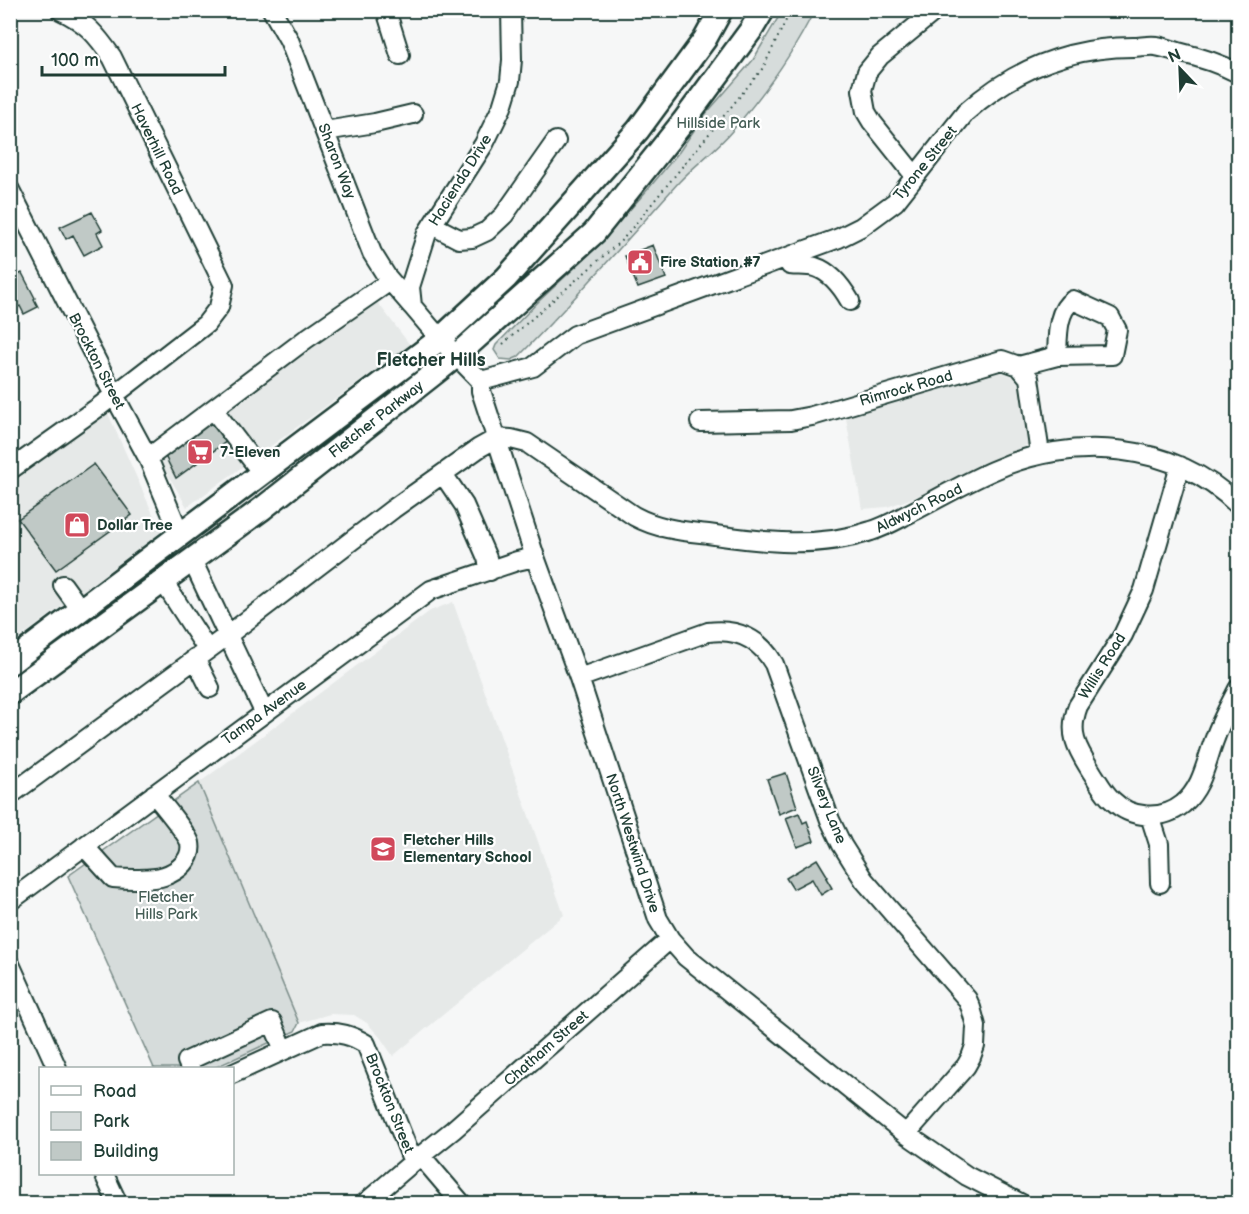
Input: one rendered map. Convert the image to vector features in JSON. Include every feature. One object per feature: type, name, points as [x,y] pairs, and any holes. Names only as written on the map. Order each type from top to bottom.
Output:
[{"type":"main road","name":"Fletcher Parkway","points":[[10,663],[440,339],[506,278],[638,130],[705,39],[722,10]]},
{"type":"main road","name":"Fletcher Parkway","points":[[10,693],[262,508],[456,356],[594,233],[683,122],[751,30],[763,10]]},
{"type":"main road","points":[[192,560],[190,548],[197,533],[215,508]]},
{"type":"main road","points":[[162,581],[179,556],[180,534]]},
{"type":"street","name":"Haverhill Road","points":[[60,10],[85,25],[97,36],[112,57],[224,285],[219,307],[206,324],[114,395]]},
{"type":"street","name":"Sharon Way","points":[[272,10],[289,40],[372,253],[390,281],[412,306]]},
{"type":"street","points":[[386,10],[400,56]]},
{"type":"street","name":"Hacienda Drive","points":[[412,306],[410,287],[428,233],[484,144],[502,107],[510,81],[512,60],[511,10]]},
{"type":"street","points":[[915,176],[872,122],[866,112],[862,90],[867,72],[880,56],[936,10]]},
{"type":"street","name":"Tyrone Street","points":[[481,381],[532,367],[575,335],[839,238],[861,227],[895,202],[966,112],[980,99],[1027,69],[1063,56],[1101,48],[1154,45],[1211,60],[1238,71]]},
{"type":"street","points":[[325,131],[413,114]]},
{"type":"street","points":[[432,225],[459,239],[472,238],[487,231],[504,215],[556,141]]},
{"type":"street","name":"Brockton Street","points":[[10,190],[148,458],[180,534]]},
{"type":"street","points":[[786,258],[790,265],[815,267],[826,273],[841,285],[850,301]]},
{"type":"street","points":[[148,458],[306,339],[390,281]]},
{"type":"street","points":[[412,306],[481,381]]},
{"type":"street","name":"Rimrock Road","points":[[700,422],[791,420],[812,416],[1002,360],[1019,366],[1057,357]]},
{"type":"street","points":[[1019,366],[1029,378],[1040,454]]},
{"type":"street","name":"North Westwind Drive","points":[[481,381],[481,391],[535,556],[579,678],[658,919],[670,939],[686,957],[906,1134],[967,1176],[1022,1203]]},
{"type":"street","points":[[10,470],[114,395]]},
{"type":"street","points":[[213,409],[262,473]]},
{"type":"street","points":[[10,795],[228,635],[393,509],[479,448],[497,438]]},
{"type":"street","name":"Aldwych Road","points":[[497,438],[527,443],[634,516],[651,524],[671,530],[759,541],[816,542],[871,531],[990,472],[1022,459],[1075,449],[1113,449],[1152,456],[1202,477],[1228,494],[1239,505]]},
{"type":"street","name":"Willis Road","points":[[1150,816],[1124,810],[1110,799],[1079,751],[1074,737],[1073,721],[1078,706],[1123,635],[1144,590],[1180,466]]},
{"type":"street","points":[[443,474],[464,505],[487,558],[490,571]]},
{"type":"street","name":"Tampa Avenue","points":[[10,901],[431,590],[535,556]]},
{"type":"street","points":[[192,560],[264,712]]},
{"type":"street","points":[[162,581],[201,654],[210,688]]},
{"type":"street","points":[[63,585],[81,610]]},
{"type":"street","name":"Silvery Lane","points":[[579,678],[708,632],[717,631],[745,636],[759,645],[770,657],[830,820],[842,845],[864,880],[967,999],[974,1017],[975,1046],[966,1066],[906,1134]]},
{"type":"street","points":[[1160,883],[1159,844],[1150,816],[1174,810],[1193,793],[1203,776],[1214,739],[1239,689]]},
{"type":"street","points":[[84,846],[113,878],[163,876],[183,865],[189,857],[190,841],[154,794]]},
{"type":"street","name":"Chatham Street","points":[[364,1203],[453,1131],[670,939]]},
{"type":"street","points":[[10,964],[57,1067]]},
{"type":"street","points":[[190,1067],[187,1061],[272,1022],[291,1046]]},
{"type":"street","name":"Brockton Street","points":[[234,1073],[322,1033],[333,1032],[351,1036],[366,1044],[417,1159],[462,1203]]},
{"type":"street","points":[[105,1175],[118,1203]]},
{"type":"path","points":[[503,344],[623,239],[763,68],[791,10]]},
{"type":"shaded area","points":[[375,299],[410,345],[187,507],[158,458]]},
{"type":"shaded area","points":[[998,371],[1014,377],[1028,402],[1032,431],[1029,444],[913,498],[887,507],[862,509],[846,418],[921,392]]},
{"type":"shaded area","points":[[107,411],[161,532],[11,644],[11,484]]},
{"type":"shaded area","name":"Fletcher Hills Elementary School","points":[[453,602],[564,915],[393,1056],[367,1023],[354,1015],[330,1014],[299,1023],[199,783],[430,611]]},
{"type":"green space","name":"Hillside Park","points":[[782,11],[814,11],[787,58],[744,117],[679,182],[580,293],[518,357],[511,360],[500,359],[494,350],[496,345],[596,248],[649,188],[679,152],[704,116],[753,60]]},
{"type":"green space","name":"Fletcher Hills Park","points":[[199,783],[299,1023],[295,1031],[216,1067],[154,1067],[68,876]]},
{"type":"building","points":[[92,212],[102,230],[97,233],[103,245],[84,255],[73,235],[66,239],[60,227]]},
{"type":"building","name":"Fire Station #7","points":[[653,245],[666,278],[638,288],[625,256]]},
{"type":"building","points":[[22,273],[38,307],[24,314],[20,306],[17,308],[13,299],[15,298],[11,290],[15,288],[10,279]]},
{"type":"building","points":[[211,422],[227,441],[176,478],[165,456]]},
{"type":"building","points":[[94,464],[132,515],[56,570],[18,519]]},
{"type":"building","points":[[786,773],[797,807],[779,814],[767,779]]},
{"type":"building","points":[[799,813],[803,823],[807,821],[814,841],[797,847],[786,818]]},
{"type":"building","points":[[817,859],[832,888],[821,895],[812,879],[793,889],[786,878]]},
{"type":"place","name":"Fire Station #7","points":[[640,262]]},
{"type":"place","name":"7-Eleven","points":[[200,452]]},
{"type":"place","name":"Dollar Tree","points":[[77,525]]},
{"type":"place","name":"Fletcher Hills Elementary School","points":[[383,849]]},
{"type":"district","name":"Fletcher Hills","points":[[431,360]]}]
